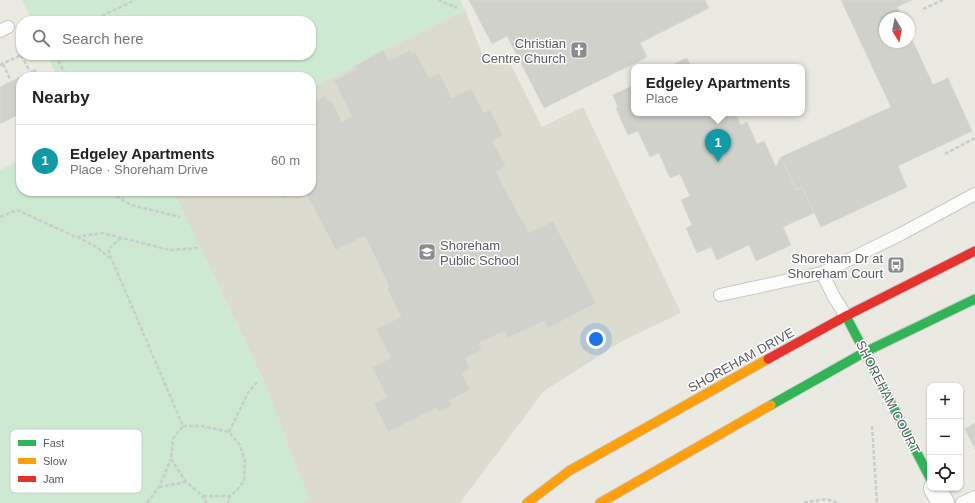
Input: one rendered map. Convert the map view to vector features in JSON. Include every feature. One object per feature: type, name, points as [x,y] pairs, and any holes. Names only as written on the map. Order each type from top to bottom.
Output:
[{"type":"street","name":"SHOREHAM DRIVE","points":[[527,503],[569,471],[846,316],[975,251]]},
{"type":"street","points":[[600,503],[865,352],[975,299]]},
{"type":"street","name":"SHOREHAM COURT","points":[[846,316],[927,472]]},
{"type":"street","points":[[937,491],[943,503]]},
{"type":"lane","points":[[720,295],[822,273],[901,234],[975,194]]},
{"type":"lane","points":[[822,273],[834,297],[846,316]]},
{"type":"lane","points":[[962,503],[975,497]]},
{"type":"path","points":[[101,16],[135,0]]},
{"type":"path","points":[[438,0],[457,8]]},
{"type":"path","points":[[924,10],[943,0]]},
{"type":"path","points":[[10,79],[1,65],[16,58]]},
{"type":"path","points":[[24,60],[29,70]]},
{"type":"path","points":[[58,60],[64,72]]},
{"type":"path","points":[[945,154],[975,138]]},
{"type":"path","points":[[116,196],[131,205],[180,217]]},
{"type":"path","points":[[0,217],[17,210],[97,247],[112,260]]},
{"type":"path","points":[[76,237],[102,233],[170,250],[198,248]]},
{"type":"path","points":[[121,238],[108,249],[183,426]]},
{"type":"path","points":[[229,432],[248,393],[257,382]]},
{"type":"path","points":[[183,426],[202,426],[229,432],[240,445],[245,461],[244,481],[230,496],[228,503]]},
{"type":"path","points":[[148,503],[158,487],[171,459],[173,439],[183,426]]},
{"type":"path","points":[[872,426],[877,503]]},
{"type":"path","points":[[171,459],[186,482],[203,496],[206,503]]},
{"type":"path","points":[[158,487],[186,482]]},
{"type":"path","points":[[203,496],[230,496]]},
{"type":"path","points":[[804,503],[826,499],[838,503]]},
{"type":"shaded area","name":"Shoreham Public School","points":[[465,10],[486,63],[507,57],[542,127],[583,107],[681,313],[624,340],[544,391],[460,503],[302,503],[309,499],[264,381],[175,196],[316,196],[316,85]]},
{"type":"green space","points":[[22,0],[460,0],[465,10],[316,85],[316,72],[55,72],[49,60],[316,60],[316,16],[30,16]]},
{"type":"green space","points":[[16,162],[16,196],[175,196],[264,381],[309,499],[302,503],[0,503],[0,170]]},
{"type":"building","name":"Christian Centre Church","points":[[469,0],[705,0],[709,8],[640,43],[647,57],[544,108],[507,36],[492,44]]},
{"type":"building","points":[[841,0],[912,0],[897,7],[899,12],[879,12],[879,48],[915,48],[915,46],[933,85],[948,78],[972,131],[898,166],[907,187],[821,227],[802,187],[796,190],[781,157],[891,107]]},
{"type":"building","points":[[383,50],[389,61],[410,50],[412,54],[415,52],[429,78],[439,73],[452,98],[471,88],[484,113],[490,110],[503,135],[492,141],[506,166],[496,172],[522,221],[523,220],[529,233],[553,221],[596,303],[548,328],[544,321],[508,338],[504,331],[479,343],[482,350],[465,358],[470,369],[462,373],[470,390],[450,400],[452,406],[439,412],[436,408],[388,432],[374,403],[387,397],[372,367],[391,358],[376,329],[401,317],[387,288],[389,286],[365,236],[336,250],[308,196],[316,196],[316,100],[325,96],[328,101],[331,100],[342,122],[352,116],[334,81],[357,69],[355,66]]},
{"type":"building","points":[[687,58],[690,64],[674,64]]},
{"type":"building","points":[[35,69],[36,72],[29,72]]},
{"type":"building","points":[[16,79],[16,116],[0,124],[0,87]]},
{"type":"building","points":[[631,86],[631,116],[736,116],[741,125],[747,122],[757,144],[764,141],[776,167],[781,157],[796,190],[802,187],[814,213],[783,227],[791,245],[756,261],[749,245],[717,260],[711,247],[697,253],[686,228],[692,225],[681,200],[690,196],[680,174],[670,178],[659,153],[650,157],[638,131],[628,135],[616,108],[618,107],[613,95]]},
{"type":"building","points":[[280,196],[288,196],[282,199]]},
{"type":"building","points":[[975,423],[975,449],[965,429]]},
{"type":"traffic: fast","points":[[771,405],[865,352],[975,299]]},
{"type":"traffic: fast","points":[[846,316],[927,472]]},
{"type":"traffic: slow","points":[[527,503],[569,471],[768,359]]},
{"type":"traffic: slow","points":[[600,503],[771,405]]},
{"type":"traffic: jam","points":[[768,359],[846,316],[975,251]]},
{"type":"place","name":"Christian Centre Church","points":[[579,50]]},
{"type":"place","name":"Edgeley Apartments","points":[[718,162]]},
{"type":"place","name":"Shoreham Public School","points":[[427,252]]},
{"type":"place","name":"Shoreham Dr at Shoreham Court","points":[[896,265]]}]
